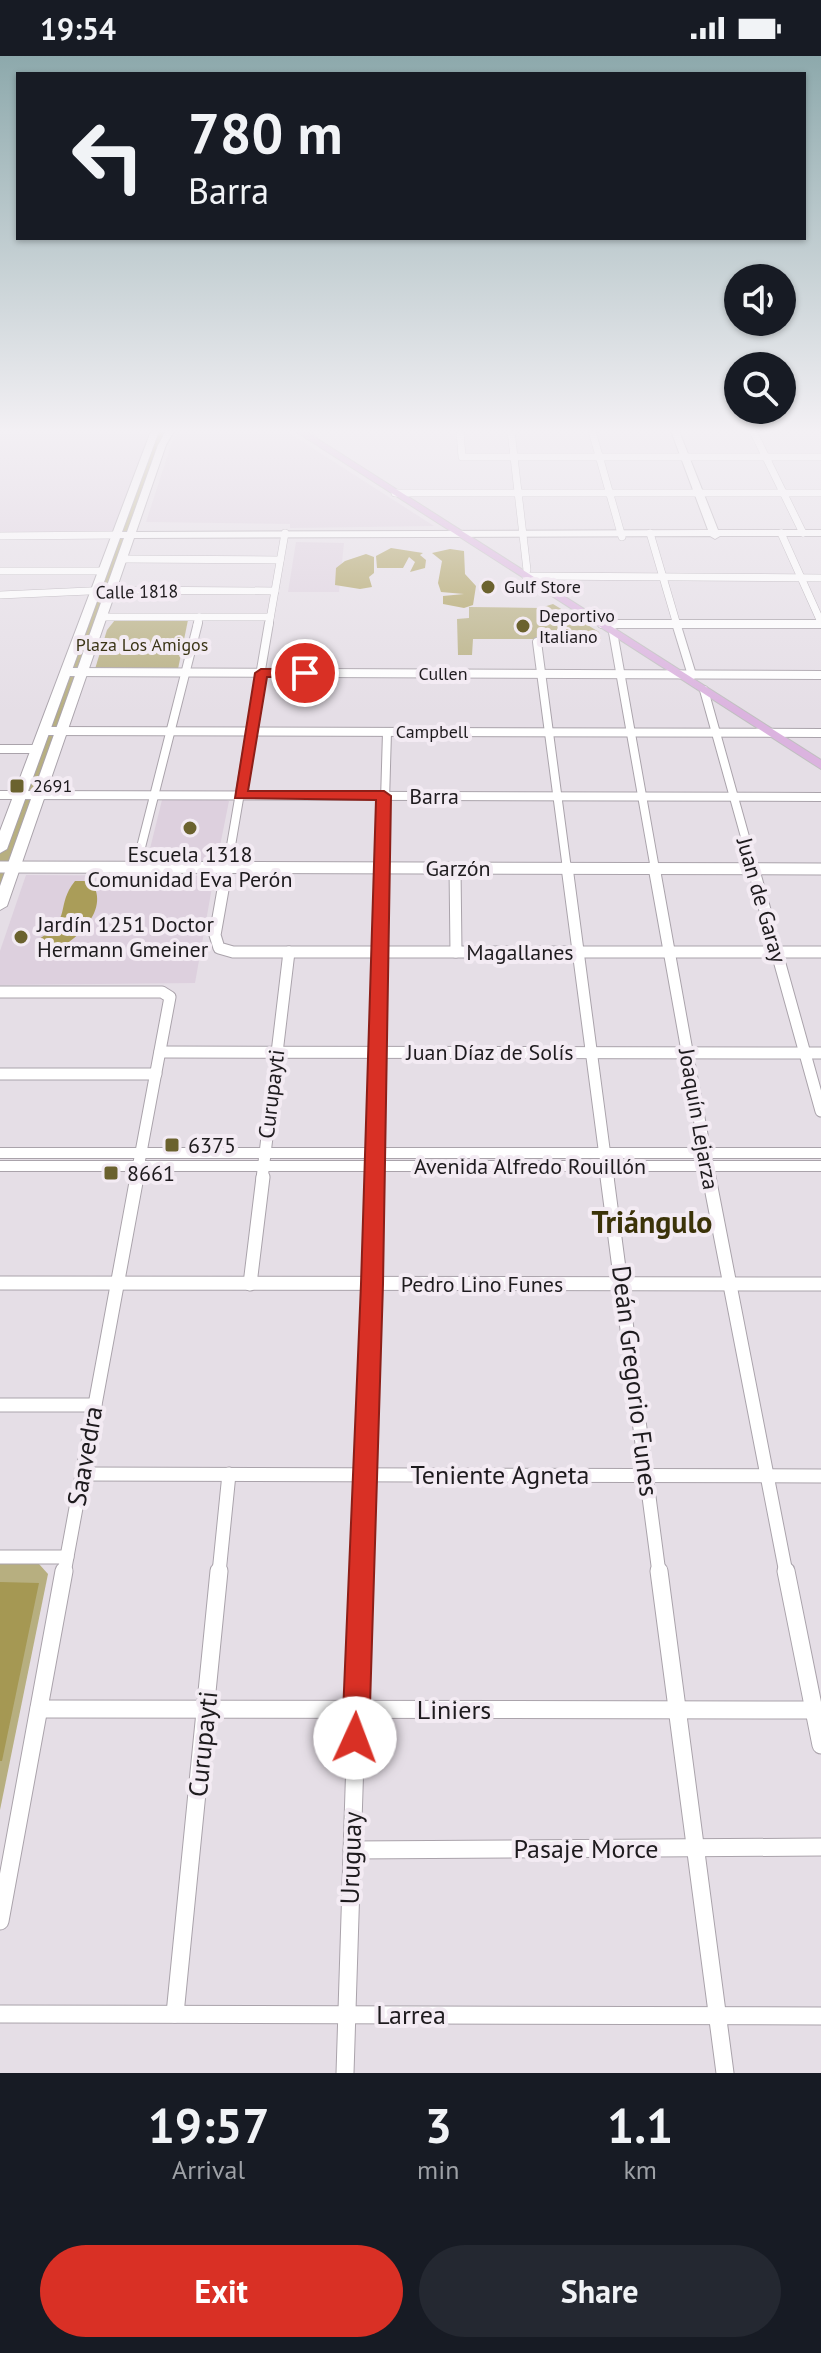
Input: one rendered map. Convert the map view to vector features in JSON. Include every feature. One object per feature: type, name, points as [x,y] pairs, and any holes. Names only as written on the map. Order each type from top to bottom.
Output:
[{"type":"main road","points":[[0,849],[120,525]]},
{"type":"main road","points":[[0,906],[7,867],[39,795],[134,525]]},
{"type":"main road","points":[[449,525],[821,756]]},
{"type":"main road","points":[[452,525],[466,535]]},
{"type":"main road","points":[[706,525],[710,535]]},
{"type":"main road","points":[[116,535],[821,535]]},
{"type":"main road","points":[[782,535],[821,535]]},
{"type":"main road","points":[[686,674],[704,690],[821,765]]},
{"type":"street","points":[[521,525],[530,574],[821,578]]},
{"type":"street","points":[[618,525],[621,535]]},
{"type":"street","points":[[799,525],[803,533]]},
{"type":"street","points":[[0,536],[116,535]]},
{"type":"street","points":[[228,867],[284,535]]},
{"type":"street","points":[[650,535],[677,624],[686,674]]},
{"type":"street","points":[[609,627],[821,623],[782,535]]},
{"type":"street","points":[[122,559],[280,560]]},
{"type":"street","points":[[0,571],[103,571]]},
{"type":"street","name":"Calle 1818","points":[[0,595],[111,590],[275,591]]},
{"type":"street","points":[[101,617],[270,617]]},
{"type":"street","points":[[136,867],[199,617]]},
{"type":"street","name":"Joaquín Lejarza","points":[[609,627],[621,674],[728,1284],[818,1710],[821,1745]]},
{"type":"street","name":"Deán Gregorio Funes","points":[[537,642],[725,2073]]},
{"type":"street","name":"Cullen","points":[[65,672],[821,675]]},
{"type":"street","name":"Juan de Garay","points":[[704,690],[821,1111]]},
{"type":"street","name":"Campbell","points":[[44,731],[821,733]]},
{"type":"street","name":"Uruguay","points":[[345,2073],[387,732]]},
{"type":"street","points":[[0,749],[37,749]]},
{"type":"street","name":"Barra","points":[[0,795],[821,797]]},
{"type":"street","name":"Garzón","points":[[7,867],[821,869]]},
{"type":"street","name":"Magallanes","points":[[228,867],[215,935],[219,948],[233,952],[821,952]]},
{"type":"street","points":[[455,868],[456,952]]},
{"type":"street","name":"Curupayti","points":[[250,1284],[289,952]]},
{"type":"street","name":"Saavedra","points":[[0,992],[166,993],[170,997],[0,1921]]},
{"type":"street","name":"Juan Díaz de Solís","points":[[160,1052],[821,1053]]},
{"type":"street","points":[[0,1074],[156,1074]]},
{"type":"street","name":"Avenida Alfredo Rouillón","points":[[0,1153],[140,1160]]},
{"type":"street","name":"Avenida Alfredo Rouillón","points":[[706,1160],[821,1153]]},
{"type":"street","name":"Avenida Alfredo Rouillón","points":[[0,1166],[140,1160],[706,1160],[821,1166]]},
{"type":"street","name":"Pedro Lino Funes","points":[[0,1283],[821,1284]]},
{"type":"street","points":[[0,1405],[95,1405]]},
{"type":"street","name":"Teniente Agneta","points":[[82,1474],[821,1476]]},
{"type":"street","name":"Curupayti","points":[[175,2014],[229,1474]]},
{"type":"street","points":[[0,1557],[67,1557]]},
{"type":"street","name":"Liniers","points":[[39,1709],[818,1710]]},
{"type":"street","name":"Pasaje Morce","points":[[352,1850],[821,1847]]},
{"type":"street","name":"Larrea","points":[[0,2014],[821,2016]]},
{"type":"shaded area","points":[[0,525],[120,525],[116,535],[0,536]]},
{"type":"shaded area","points":[[290,525],[434,526],[290,528]]},
{"type":"shaded area","points":[[296,542],[344,543],[339,592],[288,592]]},
{"type":"shaded area","points":[[391,548],[423,553],[420,555],[426,560],[425,568],[410,572],[415,562],[409,557],[403,568],[377,568],[376,556]]},
{"type":"shaded area","points":[[450,549],[464,551],[465,574],[476,586],[473,605],[464,608],[443,604],[443,596],[464,594],[441,592],[438,583],[442,561],[432,553]]},
{"type":"shaded area","points":[[366,554],[374,557],[374,573],[369,577],[372,587],[360,589],[335,585],[336,568],[345,561]]},
{"type":"shaded area","name":"Escuela 1318 Comunidad Eva Perón","points":[[162,800],[229,801],[218,856],[210,862],[147,861]]},
{"type":"shaded area","points":[[26,875],[214,876],[195,983],[0,985],[0,951]]},
{"type":"shaded area","points":[[75,881],[91,881],[97,904],[93,915],[67,944],[47,956],[39,949],[39,939],[56,925]]},
{"type":"shaded area","points":[[0,1582],[39,1583],[2,1761],[0,1761]]},
{"type":"green space","points":[[120,525],[136,525],[0,906],[0,849]]},
{"type":"green space","name":"Deportivo Italiano","points":[[553,604],[599,632],[601,639],[473,639],[472,655],[458,655],[457,619],[469,618],[469,607],[540,608]]},
{"type":"green space","name":"Plaza Los Amigos","points":[[115,620],[188,620],[178,669],[95,669],[107,630]]},
{"type":"green space","points":[[0,1564],[39,1564],[48,1574],[0,1810]]},
{"type":"place","name":"Gulf Store","points":[[488,587]]},
{"type":"place","name":"Deportivo Italiano","points":[[523,626]]},
{"type":"place","name":"2691","points":[[17,786]]},
{"type":"place","name":"Escuela 1318 Comunidad Eva Perón","points":[[190,828]]},
{"type":"place","name":"Jardín 1251 Doctor Hermann Gmeiner","points":[[21,937]]},
{"type":"place","name":"6375","points":[[172,1145]]},
{"type":"place","name":"8661","points":[[111,1173]]},
{"type":"district","name":"Triángulo","points":[[652,1223]]},
{"type":"route","points":[[305,673],[261,673],[240,795],[384,796],[372,1284],[355,1738]]}]
